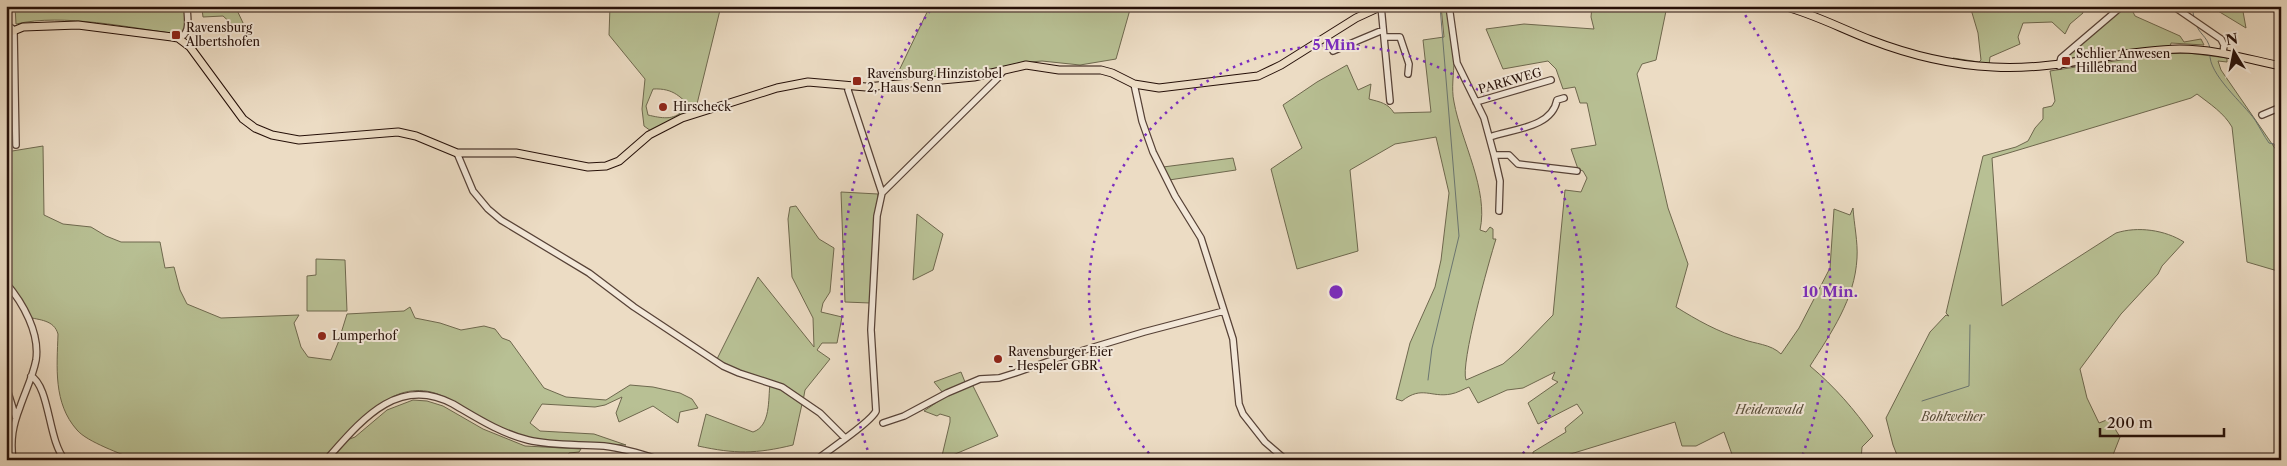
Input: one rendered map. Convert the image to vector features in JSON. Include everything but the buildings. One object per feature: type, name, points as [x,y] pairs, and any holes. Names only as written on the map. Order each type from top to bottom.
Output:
[{"type":"main road","points":[[6,34],[14,30],[36,25],[78,25],[178,38],[190,47],[248,124],[263,132],[290,139],[311,140],[398,132],[421,138],[457,153],[516,153],[598,167],[619,161],[649,135],[669,124],[764,92],[808,82],[832,82],[866,87],[961,79],[1026,66],[1059,70],[1090,68],[1112,73],[1134,84],[1159,88],[1248,78],[1268,72],[1356,18],[1381,6]]},
{"type":"main road","points":[[1783,6],[1913,55],[1977,66],[2023,68],[2059,66],[2154,51],[2205,50],[2280,66]]},
{"type":"street","points":[[187,6],[187,33],[190,47]]},
{"type":"street","points":[[1381,6],[1390,101]]},
{"type":"street","points":[[1449,6],[1456,63],[1476,102],[1490,137],[1500,181],[1499,211]]},
{"type":"street","points":[[2059,66],[2061,58],[2110,14],[2122,6]]},
{"type":"street","points":[[2173,6],[2221,39],[2224,45],[2220,52]]},
{"type":"street","points":[[6,24],[14,30],[16,145]]},
{"type":"street","points":[[1333,51],[1383,30]]},
{"type":"street","points":[[178,38],[187,33]]},
{"type":"street","points":[[1385,37],[1398,36],[1400,38],[1409,64],[1408,74]]},
{"type":"street","points":[[2280,66],[2281,77]]},
{"type":"street","points":[[882,192],[1003,71]]},
{"type":"street","name":"PARKWEG","points":[[1476,102],[1551,80]]},
{"type":"street","points":[[1134,84],[1142,122],[1153,152],[1175,196],[1201,238],[1234,339],[1239,404],[1243,414],[1266,442],[1286,460]]},
{"type":"street","points":[[816,460],[873,417],[876,411],[871,330],[877,216],[882,192],[853,107],[848,90],[849,86]]},
{"type":"street","points":[[1490,137],[1537,124],[1555,110],[1558,100],[1564,98]]},
{"type":"street","points":[[2262,115],[2281,107]]},
{"type":"street","points":[[457,153],[473,191],[488,209],[502,220],[582,268],[634,307],[723,366],[739,374],[782,387],[820,413],[844,437]]},
{"type":"street","points":[[1494,155],[1509,154],[1518,164],[1577,171]]},
{"type":"street","points":[[6,283],[18,300],[34,332],[36,359],[16,418],[12,439],[13,460]]},
{"type":"street","points":[[883,423],[923,407],[947,393],[974,382],[1015,374],[1061,357],[1224,310]]},
{"type":"street","points":[[31,376],[36,379],[42,390],[58,450],[66,460]]},
{"type":"street","points":[[6,386],[16,418]]},
{"type":"street","points":[[326,460],[367,418],[381,407],[398,397],[416,394],[444,400],[489,426],[523,439],[545,443],[616,448],[660,460]]},
{"type":"green space","points":[[15,6],[185,6],[186,28],[183,33],[178,34],[75,21],[34,21],[16,24]]},
{"type":"green space","points":[[204,6],[235,6],[244,25],[244,35],[223,16],[203,17],[202,9]]},
{"type":"green space","points":[[610,6],[721,6],[695,112],[672,92],[653,89],[646,106],[648,115],[662,118],[671,117],[676,116],[683,110],[687,114],[651,131],[644,126],[642,109],[645,79],[609,35]]},
{"type":"green space","points":[[930,6],[1131,6],[1116,59],[1080,65],[1042,61],[1019,63],[970,75],[894,81]]},
{"type":"green space","name":"Heidenwald","points":[[1441,6],[1447,6],[1453,40],[1453,92],[1457,117],[1478,182],[1481,199],[1482,215],[1480,230],[1486,232],[1490,227],[1493,229],[1493,239],[1496,239],[1471,334],[1465,370],[1466,380],[1503,364],[1553,315],[1565,190],[1581,192],[1587,178],[1583,171],[1578,169],[1571,149],[1596,145],[1587,103],[1580,103],[1575,87],[1563,89],[1556,69],[1548,61],[1503,69],[1486,29],[1524,24],[1594,29],[1591,17],[1592,6],[1667,6],[1656,60],[1642,64],[1637,74],[1668,208],[1688,264],[1676,307],[1716,329],[1747,341],[1768,346],[1781,354],[1799,328],[1830,268],[1834,209],[1850,215],[1853,208],[1857,258],[1852,288],[1841,315],[1810,366],[1844,399],[1873,436],[1862,447],[1861,460],[1734,460],[1724,432],[1696,446],[1682,446],[1675,422],[1551,460],[1533,460],[1533,452],[1566,432],[1565,428],[1583,413],[1577,404],[1538,424],[1528,403],[1558,382],[1552,379],[1555,372],[1523,388],[1507,390],[1478,403],[1469,387],[1451,394],[1421,393],[1409,396],[1402,401],[1396,399],[1410,343],[1435,287],[1441,260],[1449,193],[1436,137],[1395,144],[1350,170],[1358,251],[1297,269],[1271,169],[1302,148],[1283,105],[1347,65],[1358,90],[1371,84],[1369,99],[1386,105],[1394,113],[1431,112],[1423,40],[1444,37]]},
{"type":"green space","points":[[1970,6],[2081,6],[2083,13],[2070,24],[2065,34],[2052,22],[2023,23],[2018,37],[2020,44],[1990,57],[1989,65],[1953,61],[1953,58],[1979,62],[1981,60],[1978,33]]},
{"type":"green space","points":[[2108,6],[2130,6],[2135,16],[2180,36],[2184,42],[2201,39],[2204,45],[2171,43],[2170,47],[2064,60],[2113,15]]},
{"type":"green space","points":[[2216,6],[2242,6],[2246,28],[2218,11]]},
{"type":"green space","name":"Bohlweiher","points":[[2188,53],[2227,58],[2227,62],[2218,61],[2221,70],[2281,157],[2281,272],[2247,262],[2232,127],[2221,113],[2197,94],[2191,98],[1992,158],[2002,306],[2116,233],[2133,230],[2151,230],[2184,242],[2162,266],[2158,274],[2121,314],[2080,369],[2087,398],[2099,423],[2109,419],[2120,437],[2111,460],[1899,460],[1886,418],[1930,332],[1946,315],[1949,316],[1946,313],[1983,156],[2016,147],[2028,141],[2035,128],[2043,119],[2043,108],[2052,106],[2055,101],[2050,71],[2160,54]]},
{"type":"green space","points":[[43,146],[44,215],[63,224],[91,227],[121,242],[160,242],[165,268],[174,267],[180,290],[187,304],[221,318],[299,315],[294,323],[301,347],[308,357],[331,360],[347,314],[404,311],[410,307],[415,318],[461,330],[484,326],[495,329],[502,338],[510,341],[544,388],[566,397],[606,400],[630,385],[653,387],[680,393],[692,399],[698,408],[680,412],[678,423],[653,406],[619,422],[616,413],[622,397],[605,405],[595,407],[542,404],[530,423],[540,431],[594,434],[626,445],[572,443],[532,439],[510,432],[432,392],[416,391],[401,393],[387,400],[362,419],[339,443],[355,437],[387,410],[413,400],[427,401],[443,406],[483,429],[525,446],[581,449],[579,452],[569,453],[566,460],[136,460],[88,439],[77,430],[69,419],[60,396],[57,372],[58,334],[56,329],[46,321],[27,317],[6,283],[6,152]]},
{"type":"green space","points":[[1233,158],[1236,170],[1169,180],[1163,167]]},
{"type":"green space","points":[[841,192],[878,194],[870,303],[845,302]]},
{"type":"green space","points":[[796,206],[819,239],[834,248],[830,292],[823,303],[821,312],[842,317],[837,343],[822,343],[817,350],[830,359],[805,390],[803,401],[784,386],[740,372],[717,359],[758,277],[814,347],[813,318],[792,277],[788,219],[790,207]]},
{"type":"green space","points":[[917,214],[943,234],[933,270],[913,280]]},
{"type":"green space","points":[[316,259],[345,260],[347,311],[307,311],[307,276],[316,275]]},
{"type":"green space","points":[[961,372],[965,382],[943,393],[934,382]]},
{"type":"green space","points":[[770,384],[782,388],[802,404],[793,445],[745,452],[698,446],[706,414],[753,432],[759,429],[768,411]]},
{"type":"green space","points":[[972,384],[998,436],[941,460],[950,417],[940,414],[937,416],[924,411],[946,396]]},
{"type":"waterway","points":[[1428,380],[1432,348],[1459,236],[1440,6]]},
{"type":"waterway","points":[[2192,6],[2194,18]]},
{"type":"waterway","points":[[2196,24],[2210,48]]},
{"type":"waterway","points":[[2210,54],[2211,62],[2220,79],[2250,113],[2269,143],[2274,144],[2281,158]]},
{"type":"waterway","points":[[1922,401],[1969,386],[1970,325]]},
{"type":"place","name":"Ravensburg Albertshofen","points":[[176,35]]},
{"type":"place","name":"Schlier Anwesen Hillebrand","points":[[2066,61]]},
{"type":"place","name":"Ravensburg Hinzistobel 2, Haus Senn","points":[[857,81]]},
{"type":"place","name":"Hirscheck","points":[[663,107]]},
{"type":"place","name":"Lumperhof","points":[[322,336]]},
{"type":"place","name":"Ravensburger Eier - Hespeler GBR","points":[[998,359]]}]
